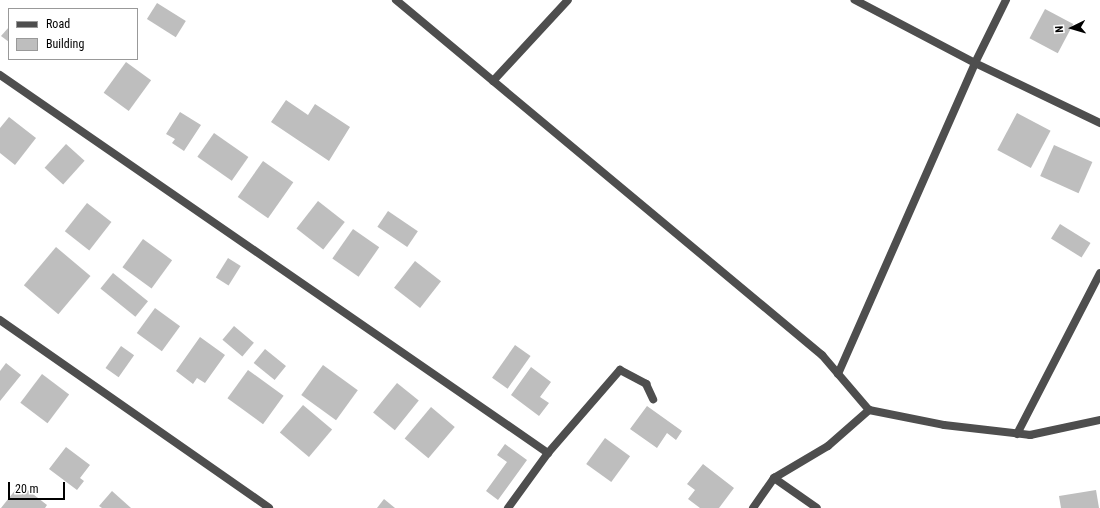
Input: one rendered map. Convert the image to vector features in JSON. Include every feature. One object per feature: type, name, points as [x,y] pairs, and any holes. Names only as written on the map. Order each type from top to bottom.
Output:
[{"type":"street","points":[[396,0],[822,355],[869,410],[944,425],[1030,435],[1100,420]]},
{"type":"street","points":[[493,80],[568,0]]},
{"type":"street","points":[[855,0],[975,63],[1100,123]]},
{"type":"street","points":[[838,374],[975,63],[1006,0]]},
{"type":"street","points":[[0,75],[548,453]]},
{"type":"street","points":[[1017,434],[1100,273]]},
{"type":"street","points":[[0,320],[269,508]]},
{"type":"street","points":[[508,508],[548,453],[620,370],[646,384],[653,399]]},
{"type":"street","points":[[753,508],[774,478],[828,446],[869,410]]},
{"type":"street","points":[[774,478],[817,508]]},
{"type":"building","points":[[157,3],[186,21],[176,37],[147,19]]},
{"type":"building","points":[[1045,9],[1073,24],[1058,53],[1030,38]]},
{"type":"building","points":[[8,28],[8,41],[1,36]]},
{"type":"building","points":[[126,62],[151,80],[129,111],[104,93]]},
{"type":"building","points":[[286,100],[308,115],[315,104],[350,127],[329,161],[271,122]]},
{"type":"building","points":[[180,112],[201,125],[184,151],[172,143],[175,139],[166,134]]},
{"type":"building","points":[[1017,113],[1051,131],[1031,168],[997,150]]},
{"type":"building","points":[[9,117],[36,138],[15,165],[0,153],[0,128]]},
{"type":"building","points":[[214,133],[248,157],[232,181],[197,157]]},
{"type":"building","points":[[66,144],[85,161],[63,185],[45,168]]},
{"type":"building","points":[[1054,145],[1092,162],[1079,193],[1040,176]]},
{"type":"building","points":[[263,161],[293,182],[268,218],[238,197]]},
{"type":"building","points":[[318,201],[345,222],[323,250],[296,229]]},
{"type":"building","points":[[87,203],[111,222],[89,250],[65,231]]},
{"type":"building","points":[[388,211],[418,231],[407,247],[377,227]]},
{"type":"building","points":[[1060,224],[1091,243],[1082,257],[1051,238]]},
{"type":"building","points":[[353,229],[379,247],[359,277],[332,258]]},
{"type":"building","points":[[143,239],[172,260],[152,288],[122,267]]},
{"type":"building","points":[[56,247],[90,276],[58,314],[24,285]]},
{"type":"building","points":[[228,258],[241,266],[229,285],[216,278]]},
{"type":"building","points":[[415,261],[441,281],[420,308],[394,288]]},
{"type":"building","points":[[113,273],[148,301],[135,317],[100,289]]},
{"type":"building","points":[[155,308],[180,326],[162,351],[137,333]]},
{"type":"building","points":[[234,326],[254,343],[242,357],[222,340]]},
{"type":"building","points":[[200,337],[225,355],[205,383],[197,378],[193,384],[176,371]]},
{"type":"building","points":[[515,345],[531,356],[508,389],[492,378]]},
{"type":"building","points":[[121,346],[134,355],[119,377],[106,368]]},
{"type":"building","points":[[265,349],[286,366],[275,380],[254,363]]},
{"type":"building","points":[[6,363],[21,375],[0,401],[0,371]]},
{"type":"building","points":[[323,365],[358,390],[336,420],[301,395]]},
{"type":"building","points":[[531,367],[551,382],[540,397],[549,403],[539,416],[511,395]]},
{"type":"building","points":[[248,370],[284,396],[263,424],[227,398]]},
{"type":"building","points":[[42,374],[69,394],[47,423],[20,403]]},
{"type":"building","points":[[397,383],[419,401],[395,430],[373,413]]},
{"type":"building","points":[[303,405],[332,429],[309,457],[280,433]]},
{"type":"building","points":[[647,406],[682,431],[676,440],[667,433],[657,448],[630,429]]},
{"type":"building","points":[[431,407],[455,427],[428,458],[405,438]]},
{"type":"building","points":[[605,438],[630,456],[611,482],[586,464]]},
{"type":"building","points":[[505,444],[527,460],[498,500],[486,491],[507,462],[497,455]]},
{"type":"building","points":[[66,447],[90,465],[80,478],[84,481],[77,490],[49,469]]},
{"type":"building","points":[[703,464],[734,488],[719,508],[700,508],[688,499],[695,490],[687,484]]},
{"type":"building","points":[[20,484],[47,505],[45,508],[1,508]]},
{"type":"building","points":[[1096,490],[1099,508],[1061,508],[1059,496]]},
{"type":"building","points":[[112,491],[131,508],[102,508],[99,506]]},
{"type":"building","points":[[384,499],[395,508],[377,508]]}]
